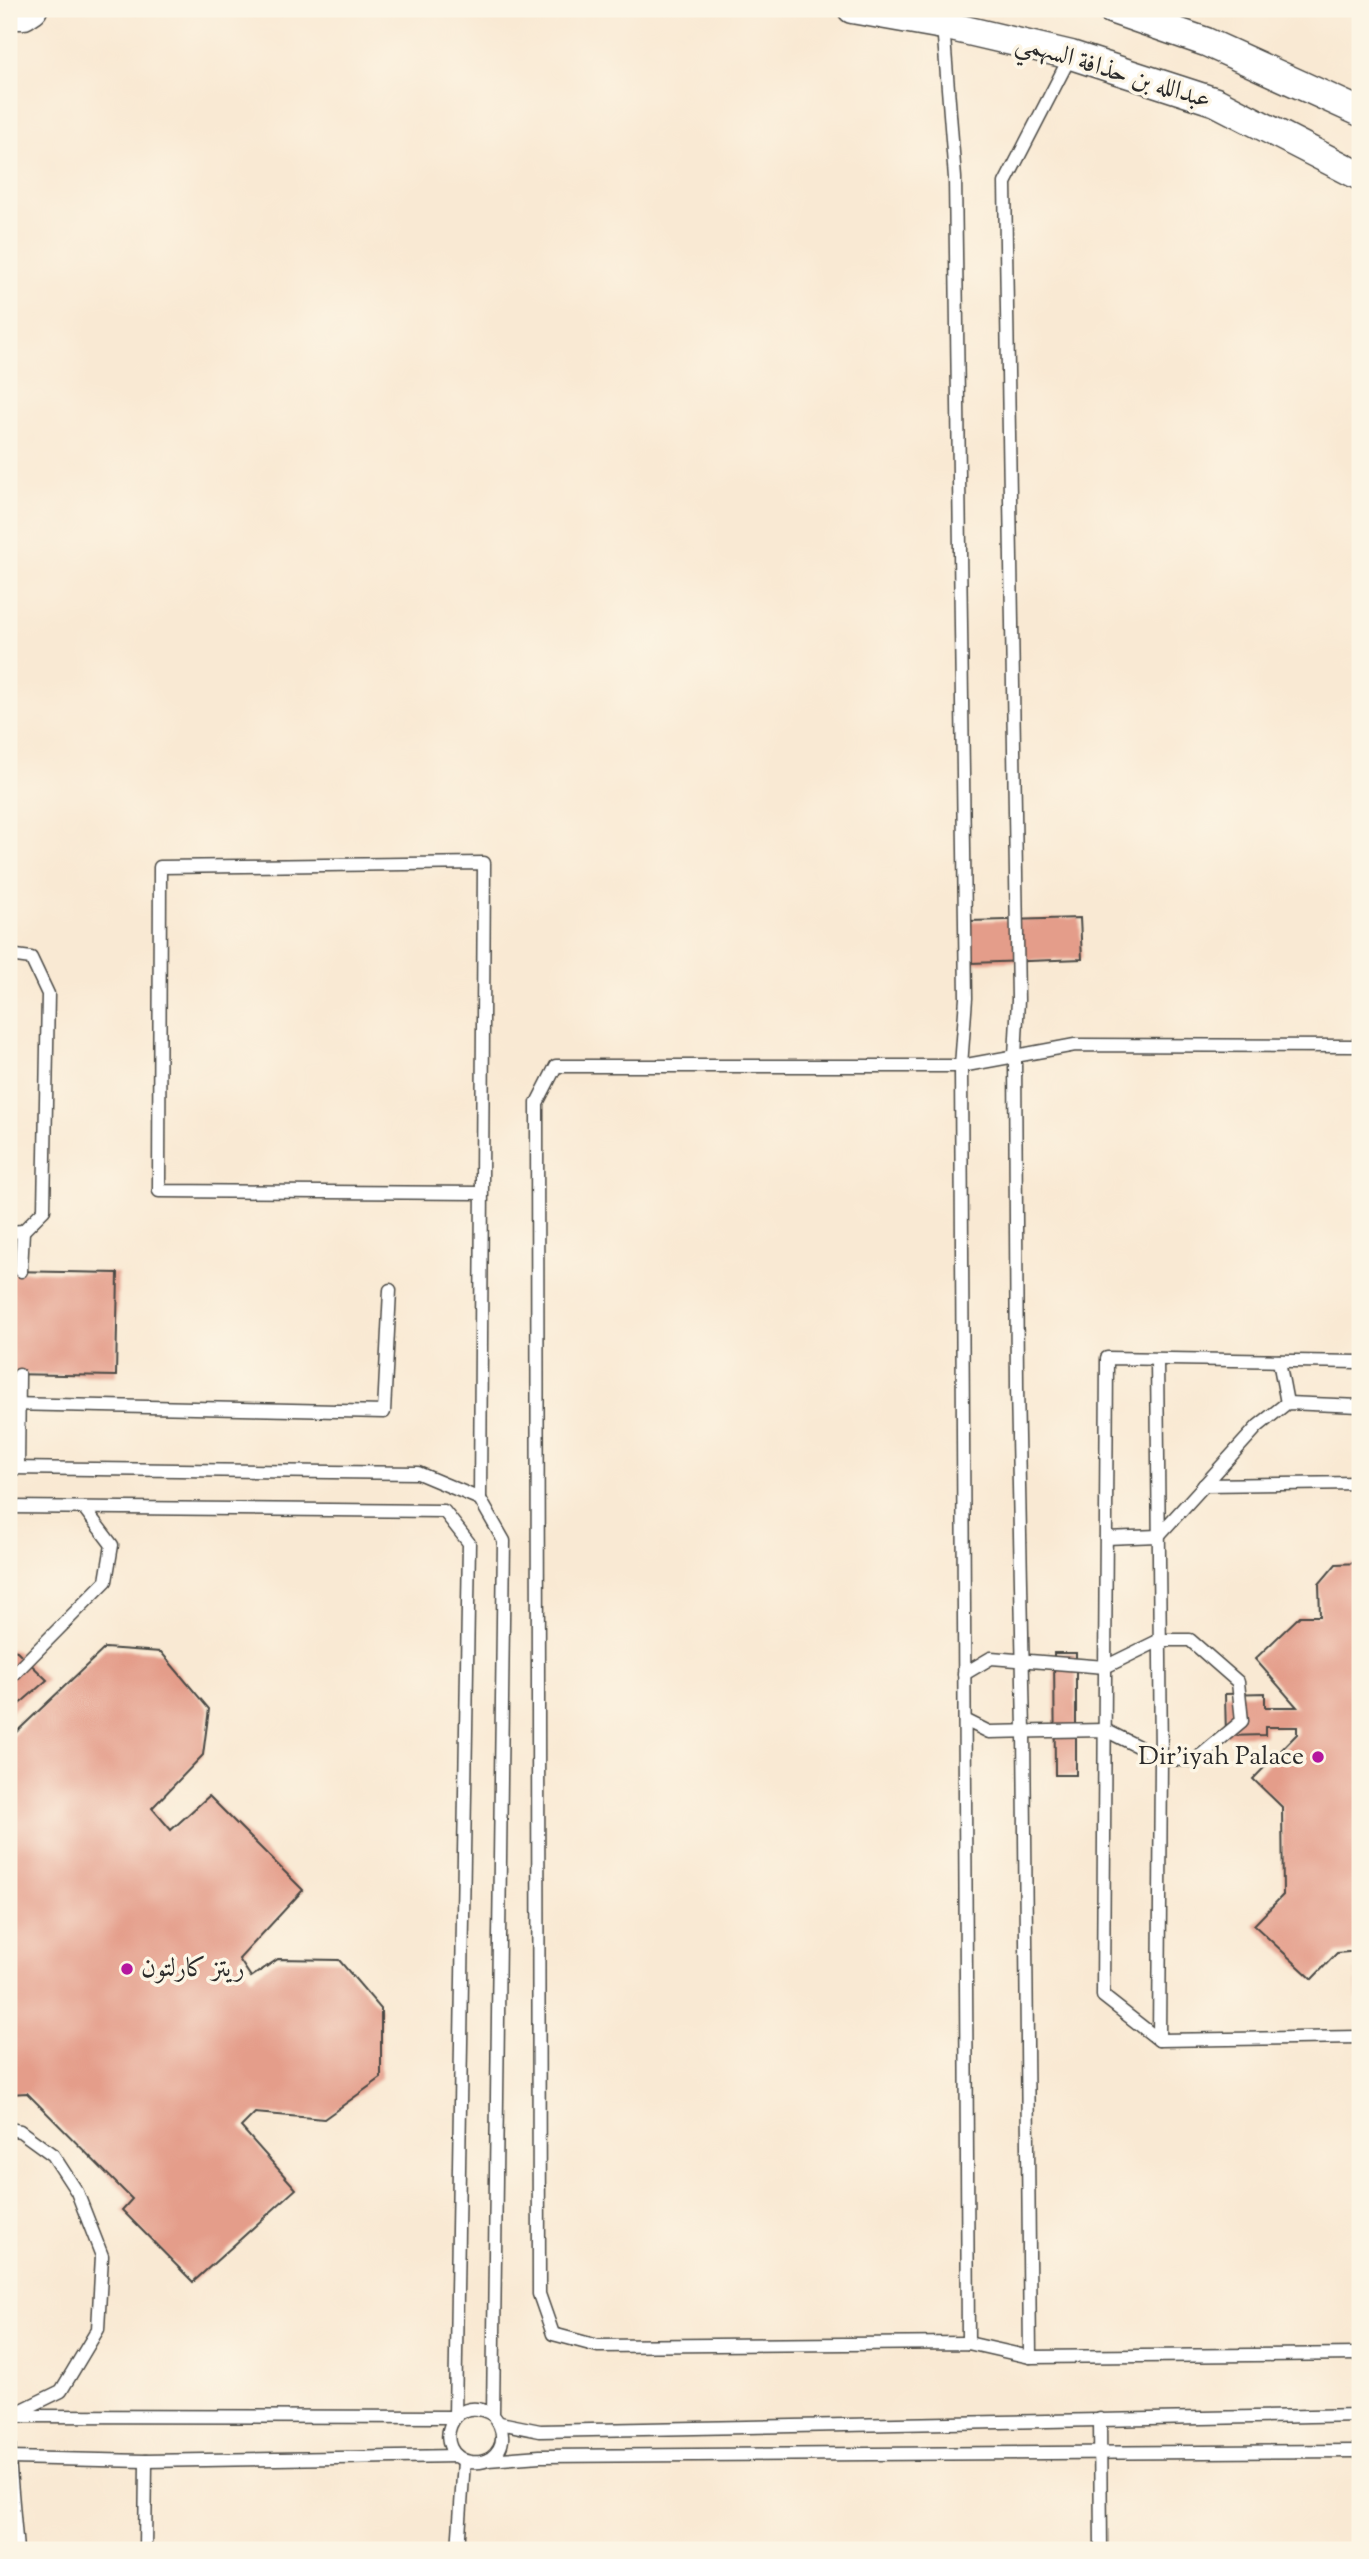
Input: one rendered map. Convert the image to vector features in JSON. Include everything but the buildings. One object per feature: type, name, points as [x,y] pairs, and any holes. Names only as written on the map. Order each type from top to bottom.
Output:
[{"type":"street","points":[[9,15],[24,15],[33,9]]},
{"type":"street","name":"عبدالله بن حذافة السهمي","points":[[852,9],[943,25],[1071,55],[1216,102],[1360,176]]},
{"type":"street","name":"عبدالله بن حذافة السهمي","points":[[1111,9],[1206,42],[1360,112]]},
{"type":"lane","points":[[943,25],[955,178],[966,998],[961,1066],[968,2343]]},
{"type":"lane","points":[[1030,2357],[1015,1056],[1018,1000],[1005,183],[1071,55]]},
{"type":"lane","points":[[482,1193],[159,1191],[160,867],[484,863],[482,1193],[480,1499],[504,1541],[496,2419],[503,2434],[501,2446],[488,2460]]},
{"type":"lane","points":[[9,955],[31,958],[48,994],[44,1210],[23,1231],[9,1232]]},
{"type":"lane","points":[[1360,1046],[1075,1045],[961,1066],[556,1066],[537,1103],[539,2294],[553,2333],[598,2346],[968,2343],[1030,2357],[1360,2354]]},
{"type":"lane","points":[[21,1271],[23,1231]]},
{"type":"lane","points":[[14,1404],[384,1412],[390,1290]]},
{"type":"lane","points":[[1360,1362],[1107,1358],[1103,1996],[1159,2040],[1360,2037]]},
{"type":"lane","points":[[1157,1359],[1161,1758],[1159,2040]]},
{"type":"lane","points":[[1279,1361],[1287,1403]]},
{"type":"lane","points":[[19,1375],[14,1404],[14,1468],[418,1473],[480,1499]]},
{"type":"lane","points":[[1106,1538],[1158,1536],[1258,1426],[1287,1403],[1360,1406]]},
{"type":"lane","points":[[1204,1485],[1360,1483]]},
{"type":"lane","points":[[9,1507],[444,1511],[469,1543],[455,2417]]},
{"type":"lane","points":[[9,1679],[106,1581],[112,1545],[84,1508]]},
{"type":"lane","points":[[964,1674],[991,1658],[1105,1667],[1160,1640],[1190,1640],[1238,1682],[1242,1721],[1194,1761],[1161,1758],[1105,1730],[989,1732],[965,1720]]},
{"type":"lane","points":[[9,2129],[20,2131],[53,2155],[77,2192],[102,2256],[98,2329],[61,2391],[9,2416]]},
{"type":"lane","points":[[458,2550],[460,2458],[450,2447],[448,2438],[455,2417],[462,2411],[473,2408],[484,2410],[496,2419],[540,2431],[1360,2415]]},
{"type":"lane","points":[[9,2416],[455,2417]]},
{"type":"lane","points":[[9,2416],[9,2458],[17,2550]]},
{"type":"lane","points":[[1100,2419],[1101,2550]]},
{"type":"lane","points":[[9,2458],[146,2461],[460,2458],[476,2463],[540,2456],[1360,2451]]},
{"type":"lane","points":[[145,2550],[146,2461]]},
{"type":"place","name":"Dir'iyah Palace","points":[[1318,1757]]},
{"type":"place","name":"ريتز كارلتون","points":[[127,1969]]}]
